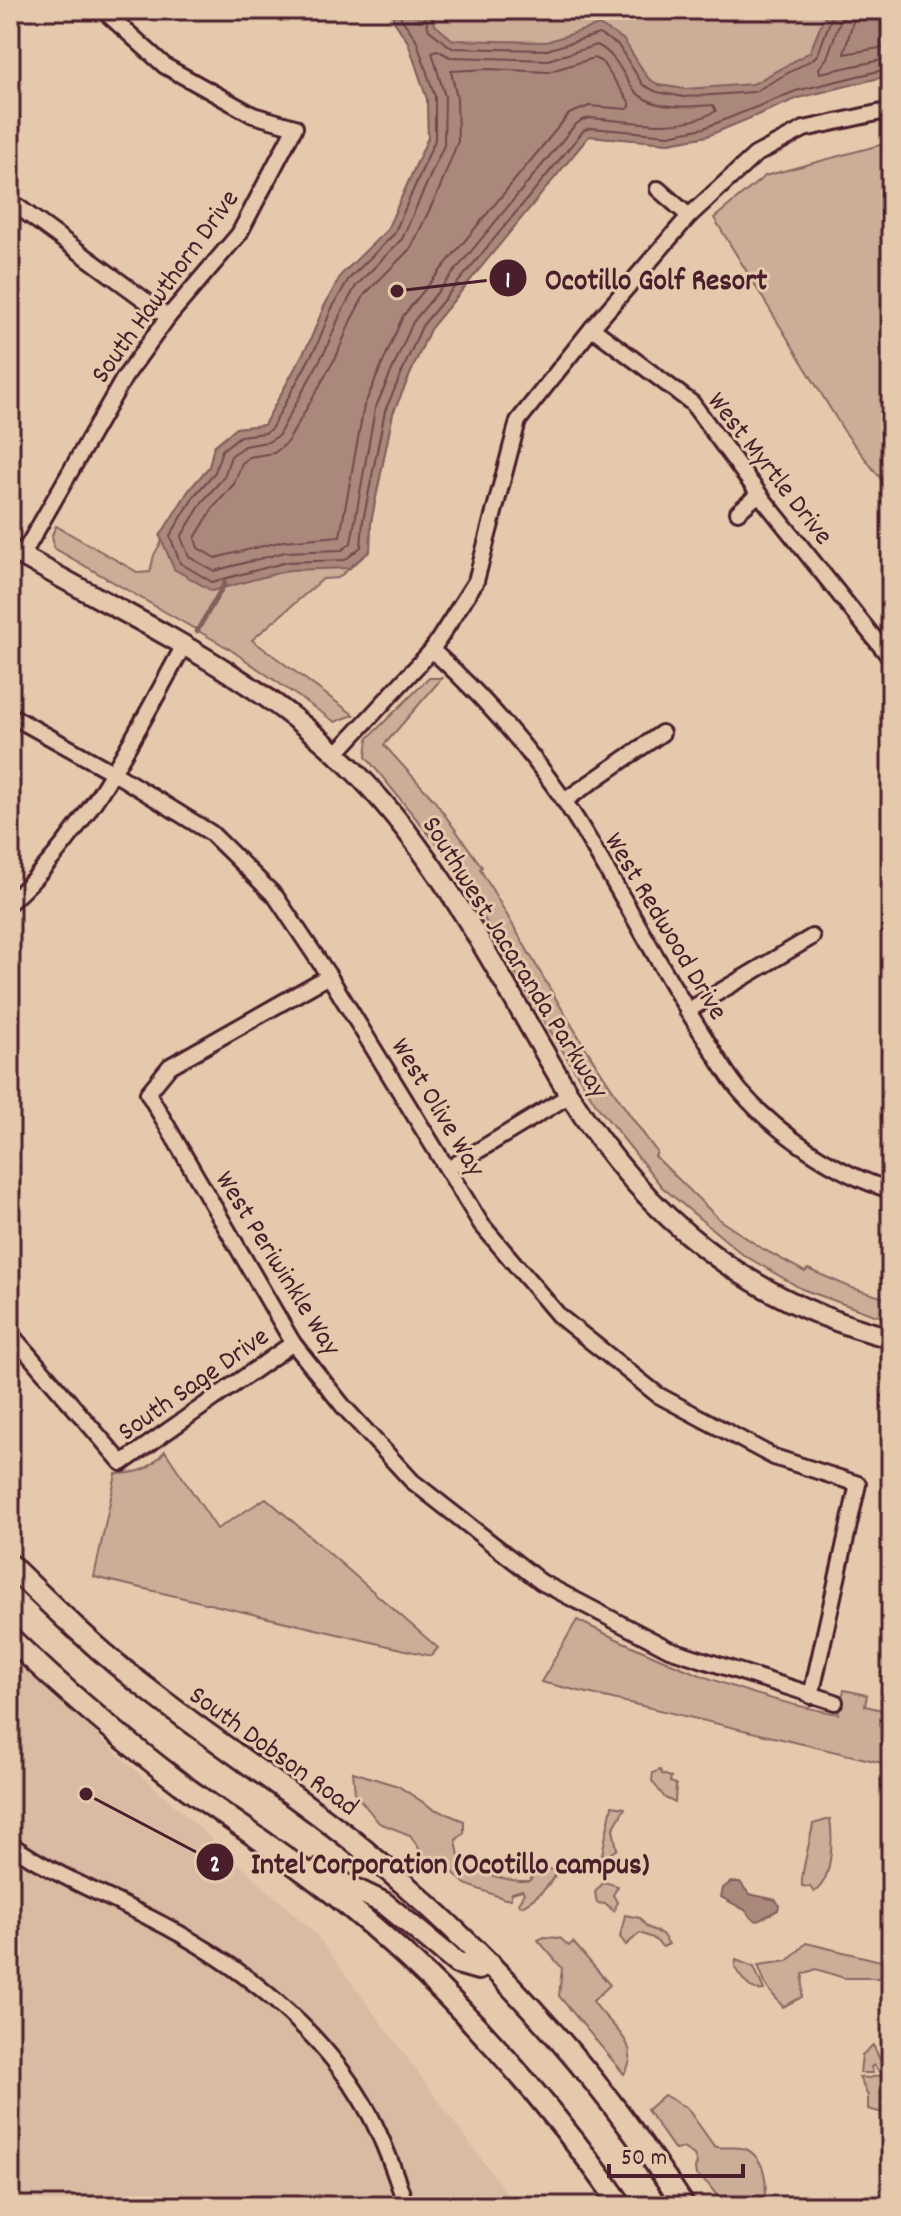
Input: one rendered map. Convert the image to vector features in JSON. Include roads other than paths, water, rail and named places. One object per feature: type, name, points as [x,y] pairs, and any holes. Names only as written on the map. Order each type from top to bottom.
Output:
[{"type":"main road","name":"South Dobson Road","points":[[10,1565],[101,1652],[363,1849],[490,1964],[586,2070],[684,2206]]},
{"type":"main road","points":[[10,1638],[140,1751],[285,1856],[388,1941],[475,2023],[580,2146],[622,2206]]},
{"type":"main road","points":[[285,1856],[384,1903],[457,1963],[478,1969],[490,1964]]},
{"type":"street","name":"South Hawthorn Drive","points":[[16,553],[124,378],[168,317],[239,234],[295,127],[253,115],[165,66],[103,10]]},
{"type":"street","points":[[337,753],[432,650],[476,581],[518,421],[592,328],[689,216],[755,155],[804,129],[891,110]]},
{"type":"street","points":[[658,189],[689,216]]},
{"type":"street","points":[[10,201],[168,317]]},
{"type":"street","name":"West Myrtle Drive","points":[[592,328],[692,403],[759,494],[891,659]]},
{"type":"street","points":[[738,512],[759,494]]},
{"type":"street","name":"Southwest Jacaranda Parkway","points":[[16,553],[184,645],[261,692],[337,753],[386,805],[428,858],[570,1095],[634,1183],[689,1238],[724,1264],[789,1303],[891,1338]]},
{"type":"street","points":[[10,902],[36,879],[114,773],[184,645]]},
{"type":"street","name":"West Redwood Drive","points":[[432,650],[478,692],[564,801],[687,1011],[739,1090],[769,1121],[830,1162],[891,1190]]},
{"type":"street","name":"West Olive Way","points":[[10,715],[114,773],[211,833],[276,897],[329,976],[481,1224],[559,1316],[658,1395],[774,1457],[858,1484],[811,1696]]},
{"type":"street","points":[[564,801],[662,733]]},
{"type":"street","points":[[687,1011],[812,937]]},
{"type":"street","name":"West Periwinkle Way","points":[[329,976],[170,1066],[148,1093],[293,1343],[343,1406],[412,1481],[541,1582],[669,1649],[835,1702]]},
{"type":"street","points":[[448,1169],[570,1095]]},
{"type":"street","name":"South Sage Drive","points":[[10,1333],[122,1463],[293,1343]]},
{"type":"street","points":[[10,1844],[83,1888],[150,1918],[205,1948],[255,1983],[295,2020],[337,2066],[361,2102],[394,2168],[406,2206]]},
{"type":"water","points":[[391,10],[430,10],[435,25],[453,40],[546,42],[599,25],[623,39],[648,78],[659,85],[685,89],[753,84],[810,52],[827,10],[891,10],[891,75],[798,98],[707,136],[669,143],[589,136],[430,329],[393,413],[371,522],[370,551],[349,568],[289,570],[212,591],[174,569],[160,536],[189,490],[209,467],[214,446],[236,428],[264,425],[310,341],[341,275],[387,230],[428,138],[427,99],[408,42],[394,21]]},
{"type":"water","points":[[731,1882],[740,1882],[749,1894],[776,1900],[778,1910],[758,1921],[752,1919],[745,1910],[721,1897],[723,1888]]},
{"type":"waterway","points":[[197,631],[225,583]]},
{"type":"place","name":"Ocotillo Golf Resort","points":[[397,291]]},
{"type":"place","name":"Intel Corporation (Ocotillo campus)","points":[[86,1794]]}]
